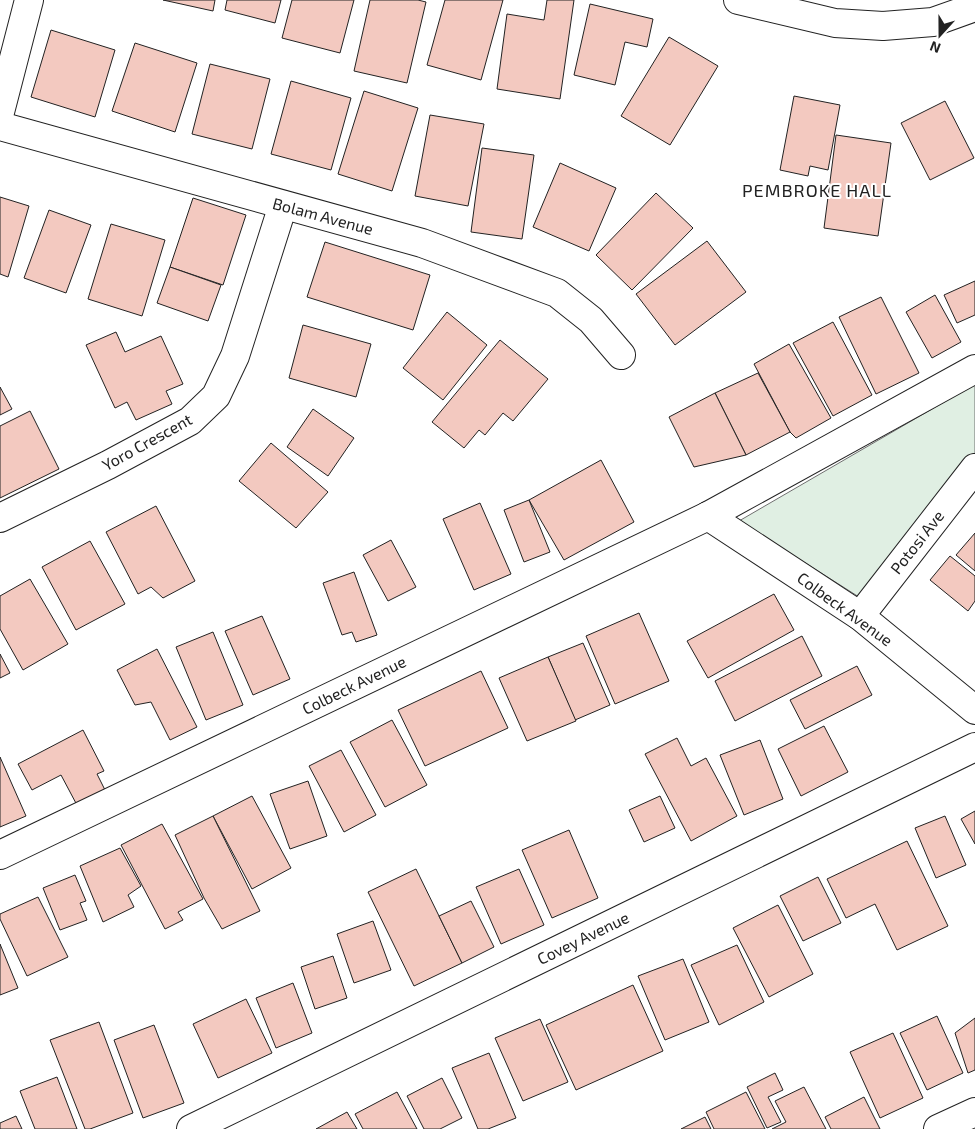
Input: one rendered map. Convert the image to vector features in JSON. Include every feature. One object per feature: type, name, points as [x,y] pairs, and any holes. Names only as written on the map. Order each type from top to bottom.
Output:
[{"type":"street","points":[[0,112],[29,0]]},
{"type":"street","points":[[738,0],[835,23],[883,26],[933,22],[975,8]]},
{"type":"street","name":"Bolam Avenue","points":[[0,126],[422,243],[557,293],[591,320],[621,355]]},
{"type":"street","name":"Yoro Crescent","points":[[0,518],[108,465],[190,421],[216,396],[235,356],[283,205]]},
{"type":"street","name":"Colbeck Avenue","points":[[0,855],[708,516],[975,369]]},
{"type":"street","name":"Potosi Ave","points":[[860,616],[975,468]]},
{"type":"street","name":"Colbeck Avenue","points":[[708,516],[860,616],[975,710]]},
{"type":"street","name":"Covey Avenue","points":[[191,1129],[975,747]]},
{"type":"street","points":[[938,1129],[975,1112]]},
{"type":"green space","points":[[975,384],[975,460],[859,597],[739,521]]},
{"type":"building","points":[[163,0],[215,0],[213,11]]},
{"type":"building","points":[[227,0],[281,0],[275,23],[225,10]]},
{"type":"building","points":[[292,0],[354,0],[340,53],[282,38]]},
{"type":"building","points":[[370,0],[418,0],[426,2],[407,83],[354,71]]},
{"type":"building","points":[[445,0],[503,0],[481,80],[427,65]]},
{"type":"building","points":[[547,0],[574,0],[560,99],[497,89],[507,14],[544,20]]},
{"type":"building","points":[[590,4],[653,19],[647,47],[625,42],[615,85],[574,75]]},
{"type":"building","points":[[51,30],[115,50],[95,117],[31,97]]},
{"type":"building","points":[[669,37],[718,66],[670,145],[621,116]]},
{"type":"building","points":[[135,43],[197,63],[175,132],[112,111]]},
{"type":"building","points":[[210,64],[270,79],[252,149],[192,134]]},
{"type":"building","points":[[291,81],[351,98],[331,170],[271,154]]},
{"type":"building","points":[[364,91],[418,108],[392,191],[338,174]]},
{"type":"building","points":[[794,96],[840,105],[828,170],[810,166],[808,176],[780,170]]},
{"type":"building","points":[[945,101],[974,158],[930,180],[901,123]]},
{"type":"building","points":[[430,115],[484,124],[468,206],[415,196]]},
{"type":"building","points":[[836,135],[891,143],[878,236],[824,228]]},
{"type":"building","points":[[482,148],[534,155],[522,239],[471,232]]},
{"type":"building","points":[[560,163],[616,188],[589,251],[533,227]]},
{"type":"building","points":[[656,193],[693,228],[632,290],[596,255]]},
{"type":"building","points":[[0,197],[29,206],[8,277],[0,274]]},
{"type":"building","points":[[193,198],[246,215],[223,285],[170,267]]},
{"type":"building","points":[[49,210],[91,225],[66,293],[24,278]]},
{"type":"building","points":[[111,224],[165,240],[142,316],[88,299]]},
{"type":"building","points":[[707,241],[746,292],[675,345],[636,294]]},
{"type":"building","points":[[325,242],[430,275],[413,330],[307,297]]},
{"type":"building","points":[[170,267],[221,285],[208,321],[157,303]]},
{"type":"building","points":[[975,281],[975,315],[957,323],[944,295]]},
{"type":"building","points":[[935,295],[961,342],[932,358],[906,312]]},
{"type":"building","points":[[881,297],[919,373],[876,394],[839,317]]},
{"type":"building","points":[[447,312],[487,345],[443,400],[403,368]]},
{"type":"building","points":[[833,322],[872,395],[833,416],[793,343]]},
{"type":"building","points":[[303,325],[371,344],[356,397],[289,378]]},
{"type":"building","points":[[116,332],[125,352],[161,336],[183,384],[166,391],[172,404],[136,420],[127,402],[115,408],[86,345]]},
{"type":"building","points":[[500,340],[548,379],[513,421],[503,413],[485,435],[479,430],[464,448],[432,422]]},
{"type":"building","points":[[789,344],[831,418],[796,438],[790,432],[754,364]]},
{"type":"building","points":[[758,373],[790,432],[746,455],[715,393]]},
{"type":"building","points":[[0,387],[12,409],[0,415]]},
{"type":"building","points":[[715,393],[746,455],[694,467],[669,417]]},
{"type":"building","points":[[313,409],[354,438],[328,476],[287,447]]},
{"type":"building","points":[[30,411],[59,469],[0,498],[0,426]]},
{"type":"building","points":[[271,443],[328,492],[296,528],[239,481]]},
{"type":"building","points":[[601,460],[634,522],[564,560],[529,500]]},
{"type":"building","points":[[529,500],[550,552],[524,562],[504,510]]},
{"type":"building","points":[[480,503],[511,574],[474,590],[443,519]]},
{"type":"building","points":[[156,506],[195,581],[163,598],[151,587],[138,594],[106,532]]},
{"type":"building","points":[[975,533],[975,571],[956,555]]},
{"type":"building","points":[[391,540],[416,587],[388,601],[363,555]]},
{"type":"building","points":[[90,541],[125,604],[76,630],[42,567]]},
{"type":"building","points":[[950,556],[975,576],[975,601],[968,611],[930,580]]},
{"type":"building","points":[[354,572],[377,635],[356,642],[352,632],[342,635],[323,583]]},
{"type":"building","points":[[30,579],[68,644],[23,670],[0,629],[0,596]]},
{"type":"building","points":[[774,594],[794,630],[708,678],[687,641]]},
{"type":"building","points":[[639,613],[669,681],[615,704],[586,636]]},
{"type":"building","points":[[262,616],[290,679],[253,695],[225,631]]},
{"type":"building","points":[[213,632],[243,705],[206,720],[176,647]]},
{"type":"building","points":[[802,636],[822,676],[735,721],[715,681]]},
{"type":"building","points":[[583,643],[610,705],[575,720],[548,657]]},
{"type":"building","points":[[157,649],[197,727],[170,740],[151,702],[135,705],[117,670]]},
{"type":"building","points":[[0,654],[10,673],[0,678]]},
{"type":"building","points":[[548,657],[576,721],[527,741],[499,678]]},
{"type":"building","points":[[857,666],[872,695],[805,729],[790,700]]},
{"type":"building","points":[[481,671],[508,728],[425,766],[398,710]]},
{"type":"building","points":[[392,720],[427,785],[385,807],[350,742]]},
{"type":"building","points":[[824,726],[848,772],[801,796],[778,749]]},
{"type":"building","points":[[83,730],[104,771],[97,774],[106,792],[78,807],[61,775],[32,790],[18,764]]},
{"type":"building","points":[[677,738],[691,766],[706,758],[737,816],[691,841],[645,754]]},
{"type":"building","points":[[760,740],[783,799],[744,815],[720,755]]},
{"type":"building","points":[[341,750],[376,815],[344,832],[309,766]]},
{"type":"building","points":[[0,757],[26,816],[0,827]]},
{"type":"building","points":[[308,781],[327,836],[290,849],[270,794]]},
{"type":"building","points":[[252,796],[291,868],[252,889],[213,816]]},
{"type":"building","points":[[660,796],[675,828],[644,842],[629,810]]},
{"type":"building","points":[[975,811],[975,844],[961,819]]},
{"type":"building","points":[[213,816],[260,911],[222,929],[204,898],[175,835]]},
{"type":"building","points":[[945,816],[966,865],[936,878],[915,828]]},
{"type":"building","points":[[162,824],[203,899],[178,912],[183,920],[165,929],[121,845]]},
{"type":"building","points":[[569,830],[598,898],[552,918],[522,850]]},
{"type":"building","points":[[907,841],[948,926],[897,950],[875,904],[846,918],[827,879]]},
{"type":"building","points":[[120,848],[141,886],[128,895],[134,907],[103,922],[80,866]]},
{"type":"building","points":[[416,869],[462,963],[414,986],[368,892]]},
{"type":"building","points":[[519,869],[544,925],[501,944],[476,887]]},
{"type":"building","points":[[75,875],[86,901],[80,903],[87,920],[60,930],[43,888]]},
{"type":"building","points":[[818,877],[841,923],[803,941],[780,896]]},
{"type":"building","points":[[38,897],[68,957],[27,976],[0,919],[0,914]]},
{"type":"building","points":[[471,901],[494,947],[462,963],[439,916]]},
{"type":"building","points":[[778,905],[813,974],[769,997],[733,928]]},
{"type":"building","points":[[373,921],[391,970],[354,983],[337,934]]},
{"type":"building","points":[[0,944],[18,988],[0,995]]},
{"type":"building","points":[[737,945],[764,1002],[719,1025],[691,965]]},
{"type":"building","points":[[333,956],[347,998],[315,1009],[301,967]]},
{"type":"building","points":[[683,959],[709,1022],[665,1040],[638,976]]},
{"type":"building","points":[[293,983],[312,1033],[276,1048],[256,998]]},
{"type":"building","points":[[633,985],[663,1051],[576,1090],[546,1025]]},
{"type":"building","points":[[246,999],[272,1053],[218,1078],[193,1024]]},
{"type":"building","points":[[937,1016],[963,1073],[927,1090],[900,1033]]},
{"type":"building","points":[[975,1018],[975,1070],[968,1073],[955,1033]]},
{"type":"building","points":[[540,1019],[568,1082],[523,1101],[495,1038]]},
{"type":"building","points":[[99,1022],[133,1113],[90,1129],[85,1129],[50,1040]]},
{"type":"building","points":[[154,1025],[184,1103],[143,1118],[114,1040]]},
{"type":"building","points":[[893,1033],[923,1098],[880,1118],[850,1052]]},
{"type":"building","points":[[489,1053],[516,1118],[488,1129],[478,1129],[452,1068]]},
{"type":"building","points":[[775,1073],[783,1090],[768,1097],[781,1122],[767,1128],[747,1087]]},
{"type":"building","points":[[57,1077],[77,1129],[35,1129],[20,1091]]},
{"type":"building","points":[[442,1078],[462,1118],[440,1129],[424,1129],[407,1096]]},
{"type":"building","points":[[804,1087],[826,1129],[772,1129],[786,1122],[775,1101]]},
{"type":"building","points":[[397,1092],[417,1129],[363,1129],[355,1114]]},
{"type":"building","points":[[746,1092],[765,1129],[714,1129],[706,1112]]},
{"type":"building","points":[[864,1097],[880,1129],[831,1129],[825,1117]]},
{"type":"building","points":[[347,1112],[357,1129],[316,1129]]},
{"type":"building","points":[[16,1116],[22,1129],[0,1129],[0,1123]]},
{"type":"building","points":[[705,1117],[711,1129],[681,1129]]},
{"type":"district","name":"PEMBROKE HALL","points":[[817,191]]}]
